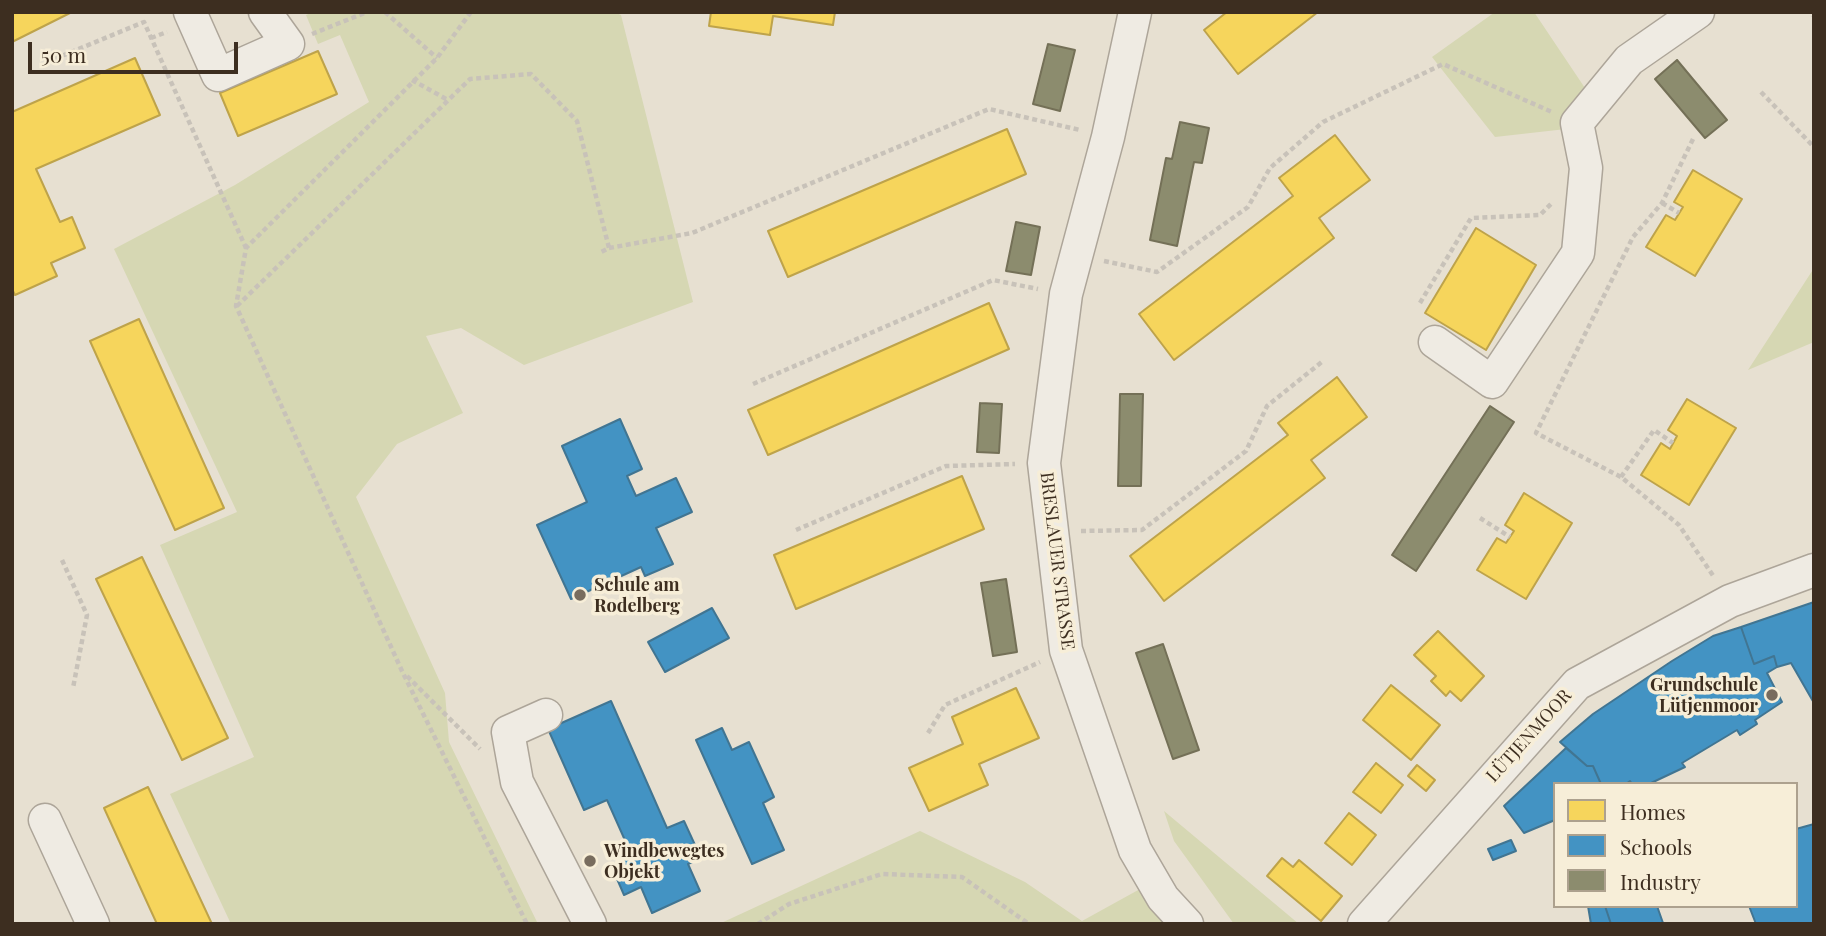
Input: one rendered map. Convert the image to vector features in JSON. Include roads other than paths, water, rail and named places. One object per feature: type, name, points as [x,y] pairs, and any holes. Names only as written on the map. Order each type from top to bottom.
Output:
[{"type":"street","points":[[190,12],[218,75],[288,44],[265,12]]},
{"type":"street","name":"BRESLAUER STRASSE","points":[[1135,12],[1108,137],[1066,294],[1044,463],[1066,650],[1135,850],[1163,898],[1187,924]]},
{"type":"street","points":[[1435,342],[1492,382],[1578,253],[1586,168],[1577,123],[1629,60],[1698,12]]},
{"type":"street","name":"LÜTJENMOOR","points":[[1363,924],[1577,684],[1730,601],[1814,570]]},
{"type":"street","points":[[546,715],[508,732],[517,782],[590,924]]},
{"type":"street","points":[[45,820],[93,924]]},
{"type":"place","name":"Schule am Rodelberg","points":[[580,595]]},
{"type":"place","name":"Grundschule Lütjenmoor","points":[[1772,695]]},
{"type":"place","name":"Windbewegtes Objekt","points":[[590,861]]}]
